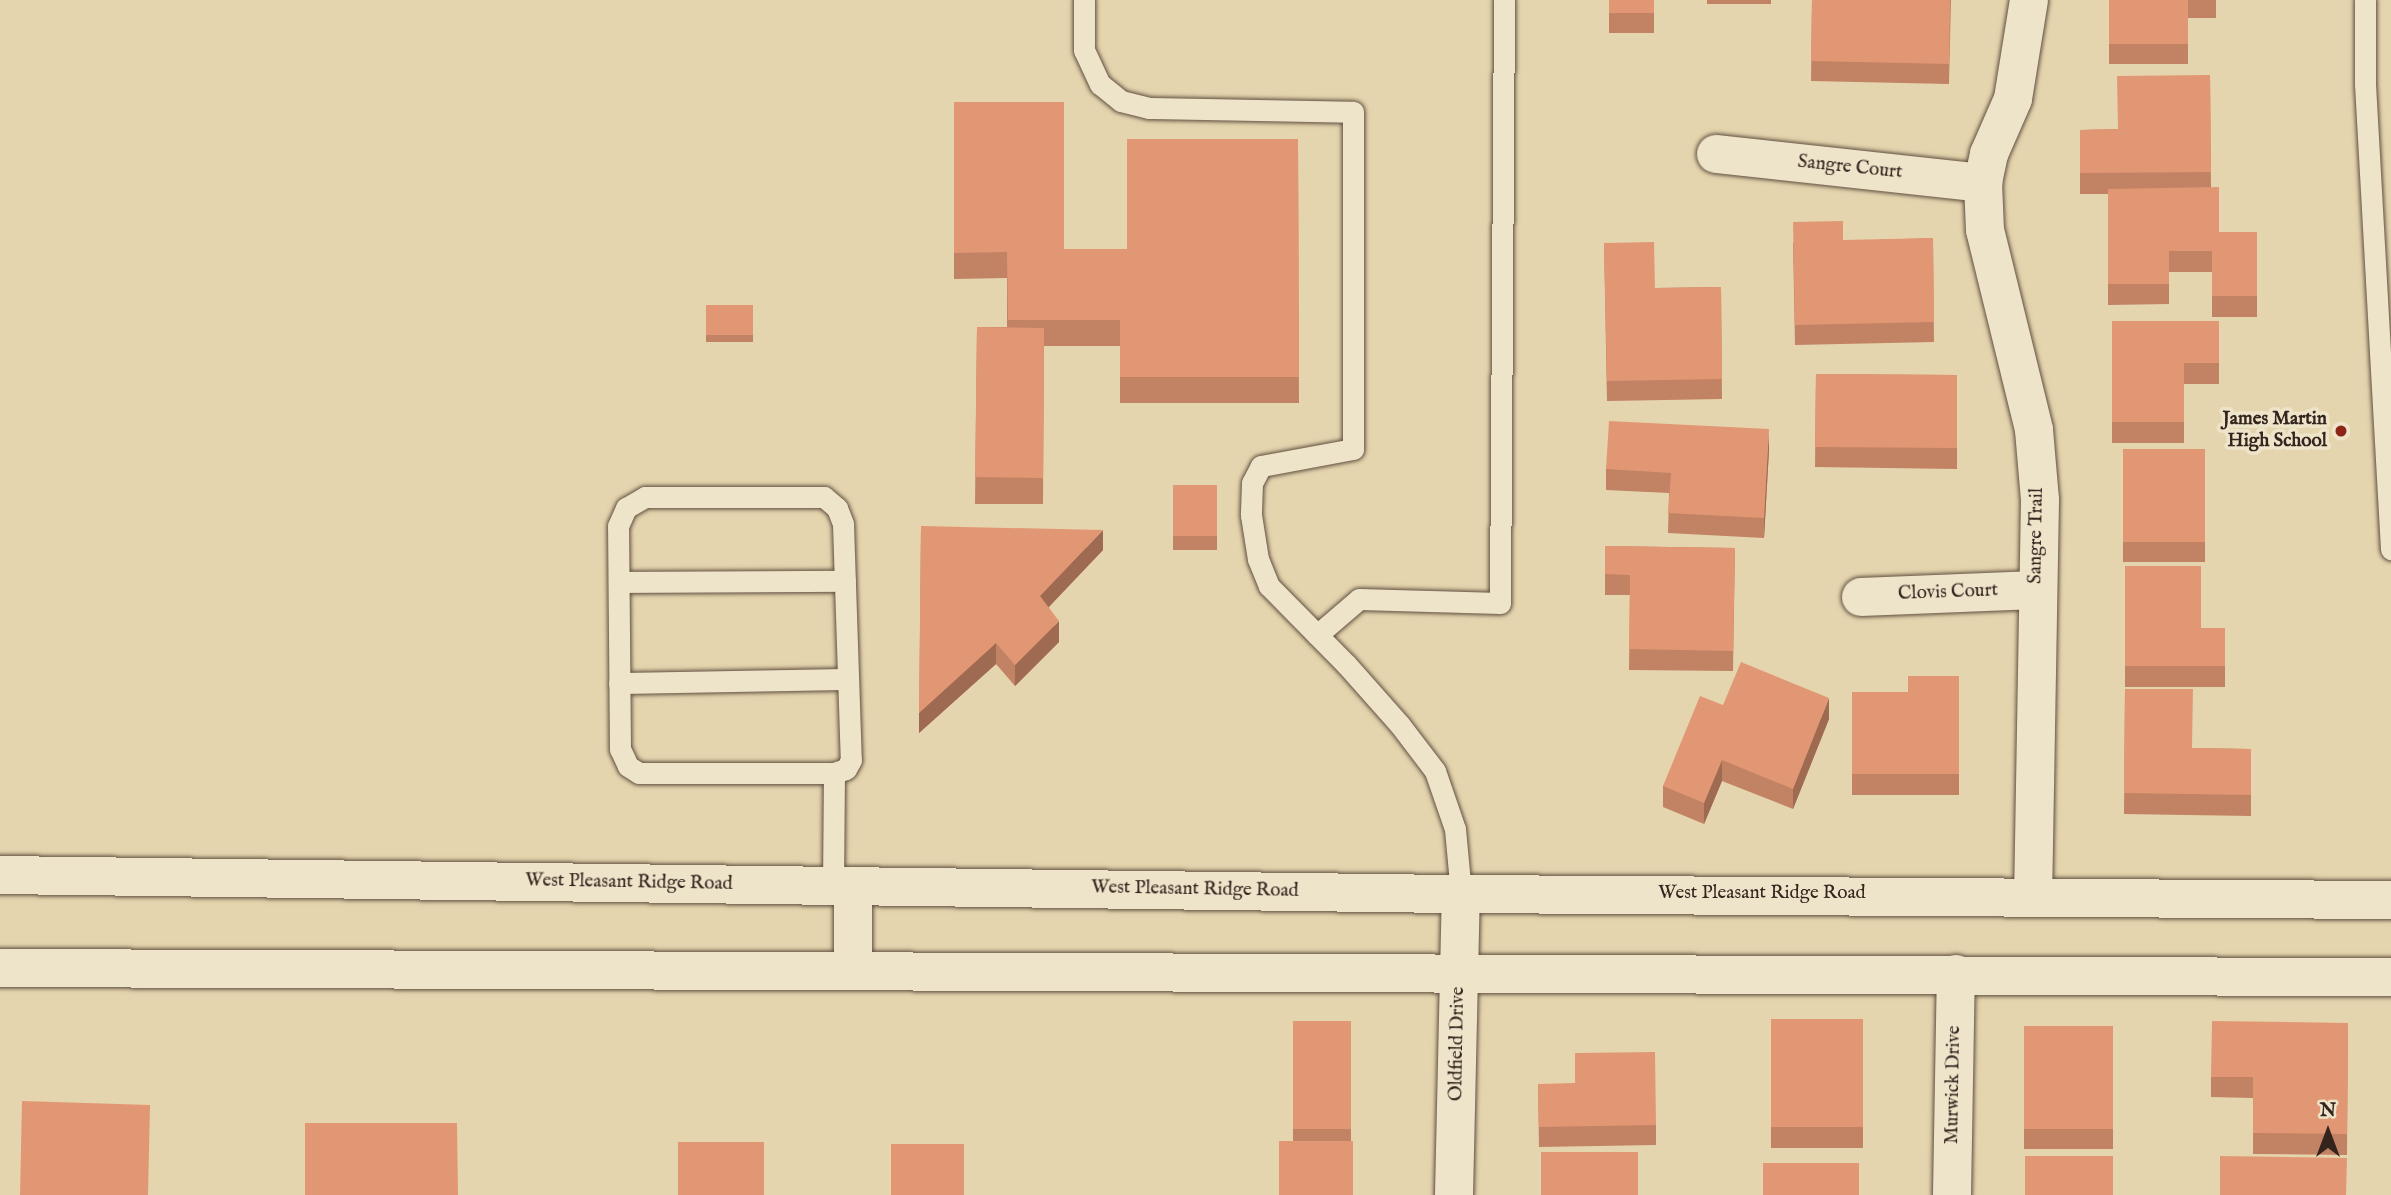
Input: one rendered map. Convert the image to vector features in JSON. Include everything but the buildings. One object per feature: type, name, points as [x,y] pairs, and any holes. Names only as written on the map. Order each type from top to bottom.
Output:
[{"type":"main road","name":"Sangre Trail","points":[[2029,0],[2013,99],[1989,154],[1983,183],[1985,230],[2034,430],[2040,500],[2036,590],[2033,895]]},
{"type":"main road","name":"Sangre Court","points":[[1716,154],[1983,183]]},
{"type":"main road","name":"Clovis Court","points":[[1861,597],[2036,590]]},
{"type":"main road","name":"West Pleasant Ridge Road","points":[[0,875],[1461,894],[2033,895],[2391,900]]},
{"type":"main road","points":[[843,886],[853,971]]},
{"type":"main road","name":"Oldfield Drive","points":[[1454,1195],[1461,894]]},
{"type":"main road","points":[[0,968],[2391,977]]},
{"type":"main road","name":"Murwick Drive","points":[[1952,1195],[1955,974]]},
{"type":"lane","points":[[1084,0],[1084,50],[1100,84],[1121,101],[1149,108],[1353,112],[1353,449],[1261,466],[1252,483],[1251,515],[1261,568],[1269,586],[1400,725],[1435,771],[1455,829],[1461,894]]},
{"type":"lane","points":[[1317,635],[1359,599],[1500,603],[1504,0]]},
{"type":"lane","points":[[2365,0],[2365,84],[2391,549]]},
{"type":"lane","points":[[645,497],[824,497],[837,508],[844,524],[850,760],[846,769],[834,773],[639,773],[628,766],[620,749],[619,582],[618,526],[626,508],[645,497]]},
{"type":"lane","points":[[619,582],[845,580]]},
{"type":"lane","points":[[619,683],[848,680]]},
{"type":"lane","points":[[834,773],[843,886]]},
{"type":"place","name":"James Martin High School","points":[[2341,431]]}]
